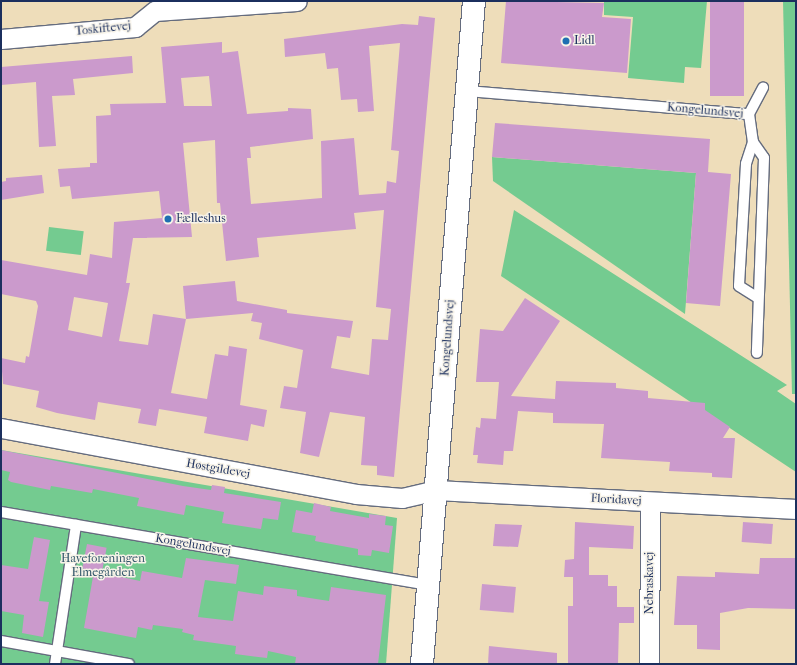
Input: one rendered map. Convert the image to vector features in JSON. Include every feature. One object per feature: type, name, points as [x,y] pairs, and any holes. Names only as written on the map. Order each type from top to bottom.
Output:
[{"type":"street","name":"Toskiftevej","points":[[1,38],[135,27],[155,11],[297,1]]},
{"type":"street","name":"Kongelundsvej","points":[[422,664],[473,1]]},
{"type":"street","name":"Høstgildevej","points":[[1,428],[356,494],[402,498],[436,490]]},
{"type":"street","name":"Floridavej","points":[[436,490],[796,509]]},
{"type":"street","name":"Nebraskavej","points":[[649,664],[650,502]]},
{"type":"lane","points":[[749,114],[763,88]]},
{"type":"lane","name":"Kongelundsvej","points":[[467,91],[749,114],[753,142],[764,158],[757,353]]},
{"type":"lane","points":[[753,142],[746,164],[739,286],[758,298]]},
{"type":"lane","name":"Kongelundsvej","points":[[1,512],[429,584]]},
{"type":"lane","points":[[54,664],[76,525]]},
{"type":"lane","points":[[1,641],[129,664]]},
{"type":"green space","points":[[604,1],[707,1],[701,68],[685,67],[684,83],[628,78],[633,17],[604,15]]},
{"type":"green space","points":[[783,1],[796,1],[796,394],[792,394]]},
{"type":"green space","points":[[492,157],[696,173],[685,314],[493,181]]},
{"type":"green space","points":[[514,210],[787,385],[777,391],[796,404],[796,472],[501,276]]},
{"type":"green space","points":[[49,227],[84,231],[81,255],[46,251]]},
{"type":"green space","name":"Haveforeningen Elmegården","points":[[1,450],[397,518],[386,664],[1,664]]},
{"type":"building","name":"Lidl","points":[[506,1],[604,3],[602,17],[631,19],[627,73],[501,63]]},
{"type":"building","points":[[710,1],[744,1],[744,96],[710,96]]},
{"type":"building","points":[[419,16],[435,18],[394,477],[377,475],[377,466],[361,465],[365,417],[330,412],[319,457],[300,453],[306,412],[280,408],[284,386],[297,388],[303,350],[259,339],[262,323],[251,321],[253,313],[186,319],[171,393],[207,399],[215,354],[228,356],[229,346],[247,349],[240,405],[267,410],[264,427],[251,424],[248,441],[204,433],[207,417],[159,409],[156,426],[138,423],[141,409],[98,402],[95,420],[57,413],[36,407],[39,391],[3,384],[1,358],[25,363],[26,356],[29,357],[38,306],[36,301],[1,294],[1,260],[87,275],[90,254],[112,258],[114,222],[162,218],[159,191],[72,199],[70,186],[60,187],[58,169],[90,167],[90,163],[97,163],[96,116],[111,115],[110,104],[166,103],[161,47],[222,42],[222,53],[238,51],[247,114],[288,111],[288,108],[311,109],[313,139],[250,147],[251,158],[247,158],[251,204],[322,198],[321,141],[354,138],[359,195],[386,193],[387,181],[396,183],[399,151],[391,150],[400,43],[369,46],[374,111],[358,112],[357,99],[341,100],[338,68],[327,69],[325,53],[285,57],[284,39],[402,24],[418,25]],"holes":[[[209,76],[212,106],[184,106],[181,78]],[[215,140],[217,203],[220,203],[226,261],[259,257],[257,238],[356,229],[354,213],[384,210],[376,307],[391,309],[388,340],[372,339],[369,375],[331,368],[337,336],[350,338],[353,321],[287,313],[287,310],[237,301],[235,281],[183,286],[186,319],[153,314],[148,345],[119,341],[130,283],[126,283],[133,238],[192,237],[183,143]],[[74,297],[108,303],[102,337],[68,330]]]},
{"type":"building","points":[[132,56],[133,73],[73,79],[75,95],[52,96],[56,146],[39,147],[36,82],[1,85],[1,67]]},
{"type":"building","points":[[495,123],[710,139],[708,172],[731,174],[720,306],[686,303],[696,173],[492,157]]},
{"type":"building","points":[[42,175],[44,193],[1,200],[1,182],[6,181],[6,178]]},
{"type":"building","points":[[525,298],[560,321],[511,396],[555,399],[556,381],[616,383],[616,388],[648,391],[648,398],[705,403],[705,410],[730,427],[723,438],[735,438],[732,478],[712,477],[712,473],[669,471],[670,462],[601,458],[604,424],[553,423],[553,413],[518,411],[513,451],[504,451],[503,465],[477,463],[478,455],[473,455],[476,427],[480,428],[481,418],[496,419],[499,382],[476,382],[480,329],[503,331]]},
{"type":"building","points":[[1,450],[183,486],[211,490],[212,485],[225,487],[224,493],[281,502],[278,520],[263,518],[261,529],[222,523],[224,512],[186,505],[184,515],[137,506],[139,498],[93,489],[92,493],[51,486],[50,490],[11,482],[8,480],[10,472],[1,470]]},
{"type":"building","points":[[314,503],[331,507],[330,511],[369,518],[369,514],[386,516],[385,525],[393,526],[389,553],[372,550],[371,556],[358,555],[358,549],[315,541],[316,536],[292,532],[296,510],[312,513]]},
{"type":"building","points":[[575,522],[634,526],[633,549],[589,547],[589,575],[608,575],[608,586],[617,586],[617,607],[634,607],[634,623],[619,623],[618,664],[568,664],[568,606],[573,606],[573,577],[564,577],[565,560],[574,559]]},
{"type":"building","points":[[743,522],[773,524],[772,544],[742,542]]},
{"type":"building","points":[[495,524],[522,525],[518,547],[493,546]]},
{"type":"building","points":[[34,537],[50,540],[39,601],[49,602],[43,637],[22,633],[24,615],[1,611],[1,565],[28,569]]},
{"type":"building","points":[[87,544],[107,548],[102,572],[82,569]]},
{"type":"building","points":[[186,558],[239,565],[236,584],[205,580],[198,617],[233,621],[238,591],[263,595],[264,586],[297,590],[297,596],[329,601],[331,587],[386,595],[378,664],[295,664],[296,657],[268,651],[267,658],[235,654],[236,646],[193,640],[194,635],[182,632],[183,629],[153,625],[152,630],[138,627],[136,638],[84,628],[94,571],[140,581],[142,571],[182,578]]},
{"type":"building","points":[[760,558],[796,558],[796,609],[748,608],[720,613],[720,650],[697,649],[697,625],[674,625],[677,576],[715,577],[715,572],[759,574]]},
{"type":"building","points":[[482,584],[516,587],[514,613],[480,610]]},
{"type":"building","points":[[489,646],[557,653],[557,664],[488,664]]},
{"type":"place","name":"Lidl","points":[[566,41]]},
{"type":"place","name":"Fælleshus","points":[[168,219]]}]
